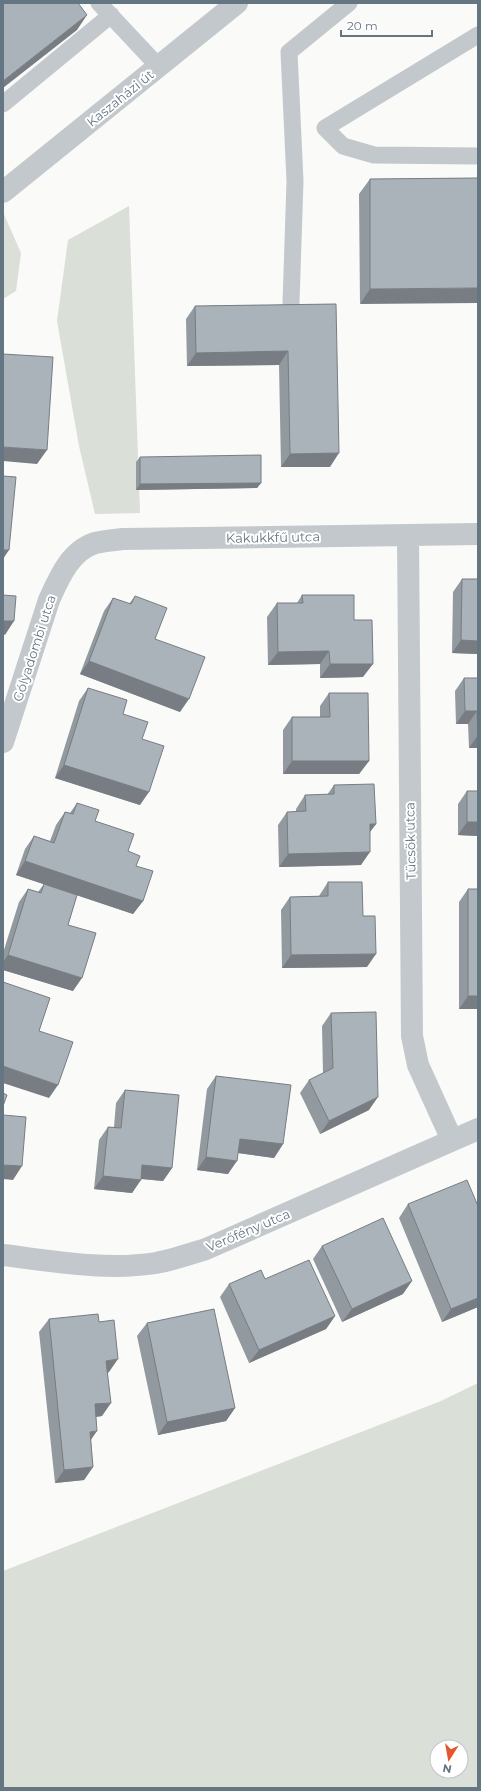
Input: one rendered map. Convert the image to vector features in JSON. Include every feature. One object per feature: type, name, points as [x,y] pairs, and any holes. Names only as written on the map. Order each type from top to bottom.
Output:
[{"type":"street","name":"Kaszaházi út","points":[[3,192],[159,68],[237,3]]},
{"type":"street","name":"Kakukkfű utca","points":[[73,557],[94,543],[123,539],[478,534]]},
{"type":"street","name":"Tücsök utca","points":[[408,535],[412,1036],[418,1065],[452,1140]]},
{"type":"street","name":"Gólyadombi utca","points":[[3,742],[49,600],[59,578],[73,557]]},
{"type":"street","name":"Verőfény utca","points":[[3,1255],[101,1265],[156,1263],[206,1249],[478,1129]]},
{"type":"lane","points":[[99,3],[159,68]]},
{"type":"lane","points":[[291,303],[295,181],[289,52],[349,3]]},
{"type":"lane","points":[[3,104],[111,15]]},
{"type":"lane","points":[[478,35],[324,128],[343,146],[374,155],[478,156]]},
{"type":"shaded area","points":[[129,206],[140,513],[95,514],[79,446],[57,321],[68,240]]},
{"type":"shaded area","points":[[3,212],[21,253],[16,291],[3,299]]},
{"type":"shaded area","points":[[478,1383],[478,1788],[3,1788],[3,1571],[441,1401]]},
{"type":"building","points":[[3,3],[78,3],[87,15],[3,81]]},
{"type":"building","points":[[478,178],[478,288],[370,289],[370,179]]},
{"type":"building","points":[[336,304],[339,453],[290,454],[288,351],[196,353],[195,306]]},
{"type":"building","points":[[3,354],[53,357],[47,450],[3,447]]},
{"type":"building","points":[[261,455],[261,483],[140,484],[140,457]]},
{"type":"building","points":[[3,476],[16,477],[9,550],[3,550]]},
{"type":"building","points":[[462,579],[478,579],[478,641],[461,640]]},
{"type":"building","points":[[3,595],[16,596],[14,621],[3,621]]},
{"type":"building","points":[[302,595],[354,595],[354,620],[372,620],[373,664],[330,664],[329,651],[278,652],[277,603],[303,603]]},
{"type":"building","points":[[135,596],[167,608],[155,639],[205,657],[189,699],[89,661],[113,598],[131,604]]},
{"type":"building","points":[[464,678],[478,678],[478,735],[477,711],[465,711]]},
{"type":"building","points":[[88,688],[127,700],[123,714],[148,722],[142,739],[164,746],[149,792],[64,765]]},
{"type":"building","points":[[329,693],[368,693],[369,761],[292,761],[292,717],[330,717]]},
{"type":"building","points":[[374,784],[376,824],[370,824],[370,852],[288,854],[287,812],[306,811],[305,795],[334,794],[334,785]]},
{"type":"building","points":[[467,791],[478,791],[478,822],[467,822]]},
{"type":"building","points":[[77,803],[99,810],[95,821],[134,834],[128,851],[140,856],[136,866],[153,871],[143,901],[25,861],[34,836],[54,843],[65,812],[73,814]]},
{"type":"building","points":[[328,882],[362,882],[363,916],[375,916],[376,954],[291,955],[290,897],[328,896]]},
{"type":"building","points":[[44,884],[77,895],[68,925],[96,933],[82,978],[8,955],[28,889],[41,893]]},
{"type":"building","points":[[468,889],[478,889],[478,996],[468,996]]},
{"type":"building","points":[[3,982],[50,998],[39,1031],[73,1042],[58,1085],[3,1066]]},
{"type":"building","points":[[376,1012],[378,1097],[329,1121],[309,1080],[333,1068],[331,1013]]},
{"type":"building","points":[[216,1076],[291,1085],[283,1144],[240,1139],[237,1161],[206,1157]]},
{"type":"building","points":[[125,1090],[179,1095],[172,1168],[142,1165],[141,1180],[103,1176],[108,1127],[121,1128]]},
{"type":"building","points":[[3,1093],[7,1095],[3,1106]]},
{"type":"building","points":[[3,1115],[26,1117],[22,1166],[3,1165]]},
{"type":"building","points":[[467,1180],[478,1206],[478,1298],[451,1309],[408,1204]]},
{"type":"building","points":[[383,1218],[412,1281],[352,1309],[322,1246]]},
{"type":"building","points":[[309,1260],[335,1316],[259,1350],[229,1284],[261,1270],[265,1279]]},
{"type":"building","points":[[214,1309],[235,1408],[167,1422],[147,1323]]},
{"type":"building","points":[[98,1314],[99,1322],[114,1320],[118,1359],[106,1361],[111,1403],[95,1404],[97,1431],[90,1432],[93,1467],[64,1470],[49,1319]]}]
